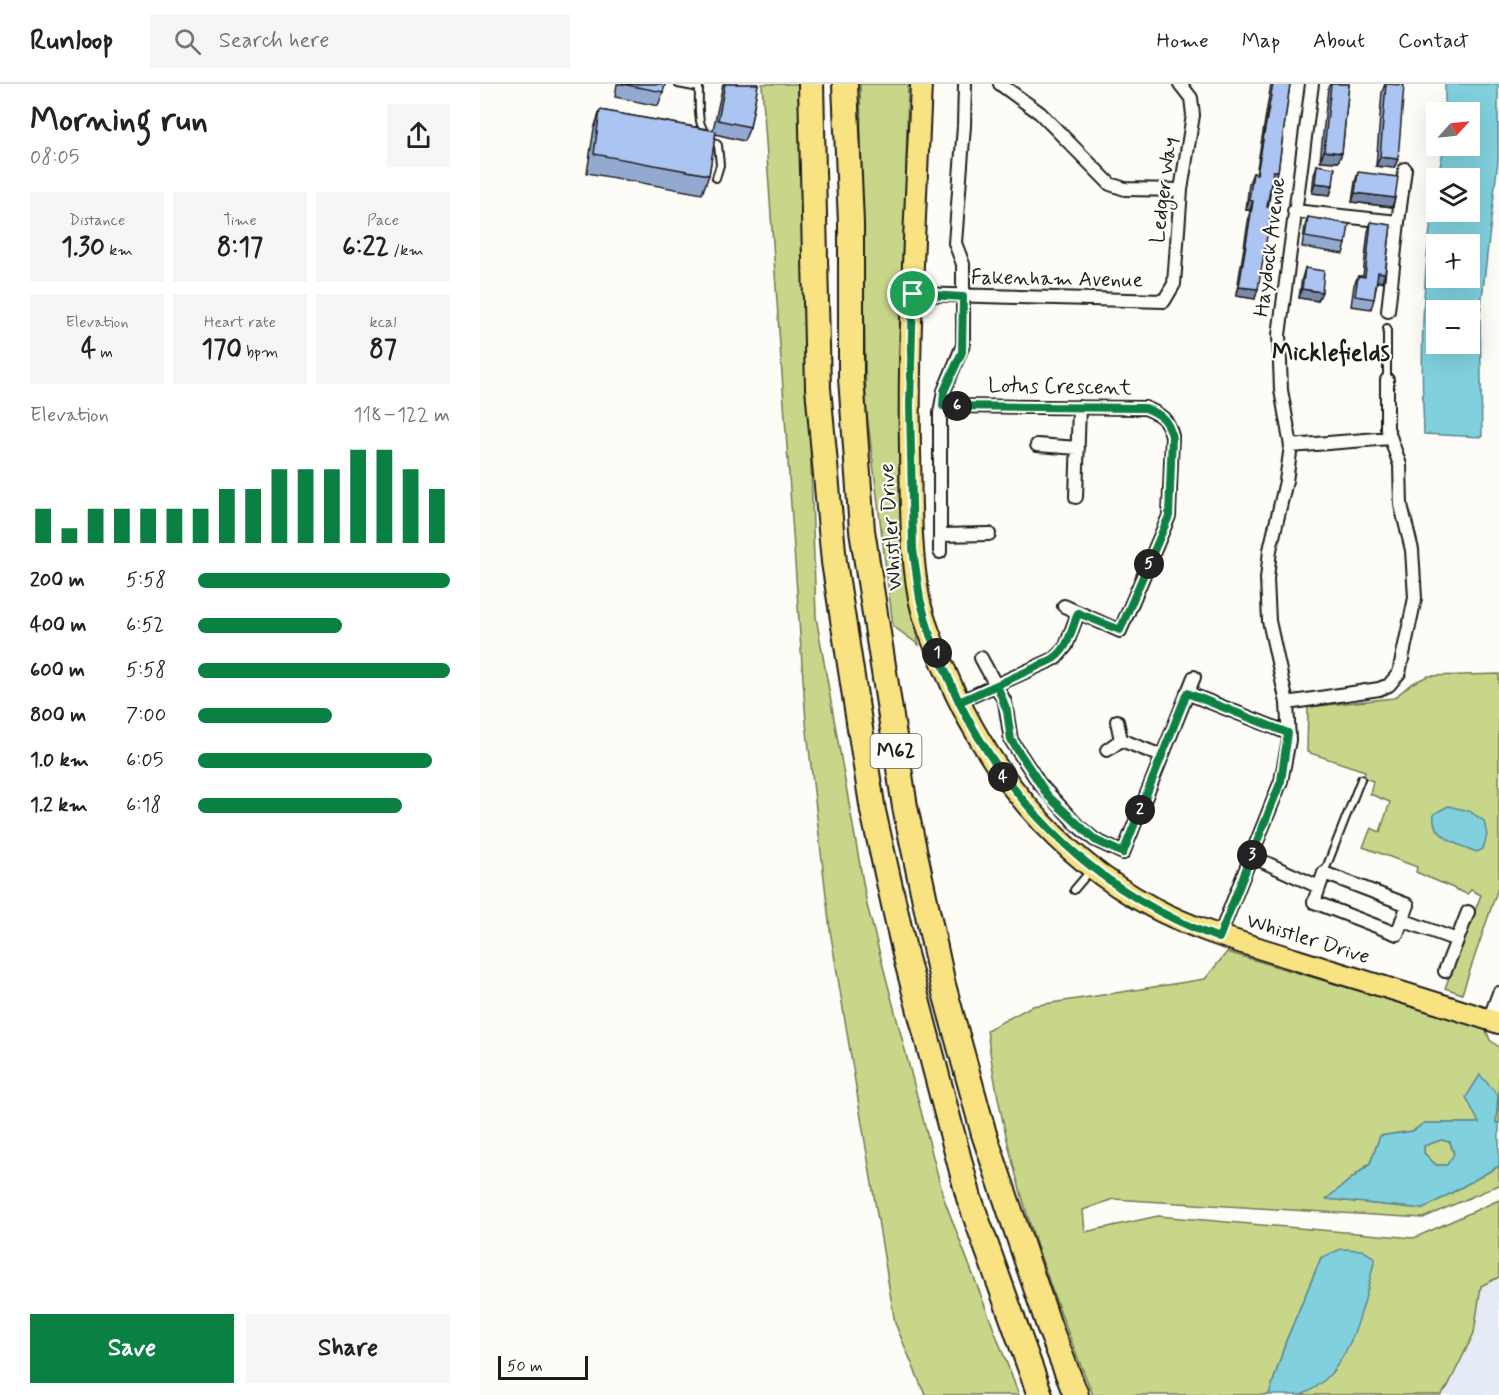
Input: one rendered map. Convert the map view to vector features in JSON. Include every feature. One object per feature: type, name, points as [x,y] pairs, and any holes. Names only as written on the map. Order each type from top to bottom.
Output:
[{"type":"highway","name":"M62","points":[[811,84],[818,388],[834,562],[873,811],[905,954],[969,1198],[1040,1395]]},
{"type":"highway","name":"M62","points":[[845,84],[851,223],[851,378],[862,530],[905,807],[943,985],[984,1134],[1049,1326],[1076,1395]]},
{"type":"main road","name":"Whistler Drive","points":[[921,84],[910,405],[913,549],[920,599],[930,635],[979,742],[1022,801],[1047,828],[1115,885],[1150,906],[1219,938],[1494,1022]]},
{"type":"street","points":[[940,552],[940,413],[944,391],[962,352],[963,264],[955,243],[965,84]]},
{"type":"street","points":[[1000,84],[1044,117],[1110,184],[1125,189],[1181,190]]},
{"type":"street","name":"Ledger Way","points":[[1164,301],[1174,284],[1181,190],[1193,115],[1191,98],[1180,84]]},
{"type":"street","name":"Haydock Avenue","points":[[1219,938],[1281,781],[1288,733],[1287,703],[1269,621],[1267,579],[1270,550],[1286,482],[1291,446],[1281,390],[1279,344],[1312,84]]},
{"type":"street","points":[[1388,311],[1405,169]]},
{"type":"street","points":[[1294,212],[1398,222]]},
{"type":"street","name":"Fakenham Avenue","points":[[913,294],[1164,301]]},
{"type":"street","points":[[1287,703],[1379,689],[1389,684],[1399,673],[1415,598],[1415,574],[1412,550],[1401,505],[1400,465],[1390,438],[1387,380]]},
{"type":"street","name":"Lotus Crescent","points":[[943,406],[1145,408],[1161,414],[1169,424],[1172,436],[1169,516],[1120,630],[1078,613]]},
{"type":"street","points":[[1076,497],[1079,407]]},
{"type":"street","points":[[1291,446],[1390,438]]},
{"type":"street","points":[[1036,445],[1078,448]]},
{"type":"street","points":[[940,535],[989,534]]},
{"type":"street","points":[[959,702],[1056,658],[1066,646],[1078,613],[1064,606]]},
{"type":"street","points":[[981,658],[997,685],[1007,711],[1011,740],[1048,796],[1095,840],[1123,853],[1194,677]]},
{"type":"street","points":[[1187,693],[1288,733]]},
{"type":"street","points":[[1117,721],[1121,740]]},
{"type":"street","points":[[1121,740],[1162,756]]},
{"type":"street","points":[[1107,750],[1121,740]]},
{"type":"street","points":[[1251,856],[1319,887]]},
{"type":"street","points":[[1324,873],[1408,905],[1397,934],[1314,902],[1324,873]]},
{"type":"street","points":[[1445,971],[1468,912]]},
{"type":"street","points":[[1402,920],[1457,940]]},
{"type":"street","points":[[1494,1022],[1499,993]]},
{"type":"lane","points":[[678,84],[699,88],[699,120],[705,136],[718,145],[720,165],[716,178]]},
{"type":"lane","points":[[693,129],[699,120]]},
{"type":"lane","points":[[1387,328],[1387,380]]},
{"type":"lane","points":[[1324,873],[1361,779]]},
{"type":"lane","points":[[1074,890],[1093,867]]},
{"type":"shaded area","points":[[1499,1277],[1499,1395],[1441,1395],[1448,1386],[1474,1333],[1481,1286]]},
{"type":"green space","points":[[762,84],[798,84],[816,617],[867,905],[944,1199],[1019,1395],[925,1395],[895,1323],[830,930],[806,722]]},
{"type":"green space","points":[[860,84],[908,84],[899,479],[906,584],[919,645],[893,626],[866,406]]},
{"type":"green space","points":[[1499,674],[1499,885],[1462,994],[1445,988],[1481,895],[1471,890],[1467,894],[1416,872],[1417,867],[1363,847],[1371,828],[1380,832],[1390,802],[1370,794],[1373,781],[1364,778],[1365,771],[1307,752],[1308,707],[1394,698],[1411,684],[1428,676]]},
{"type":"green space","points":[[1227,952],[1485,1028],[1490,1040],[1499,1047],[1499,1123],[1496,1123],[1498,1095],[1480,1076],[1479,1123],[1424,1123],[1413,1131],[1380,1136],[1370,1163],[1327,1199],[1423,1209],[1499,1166],[1499,1185],[1423,1218],[1113,1199],[1083,1210],[1085,1232],[1158,1216],[1414,1238],[1499,1200],[1499,1277],[1481,1286],[1474,1333],[1448,1386],[1441,1395],[1300,1395],[1334,1371],[1321,1258],[1286,1341],[1269,1395],[1093,1395],[1058,1306],[1028,1216],[1003,1124],[987,1030],[1032,1006],[1205,979]]},
{"type":"green space","points":[[1441,1140],[1450,1142],[1454,1155],[1447,1165],[1436,1165],[1424,1153],[1424,1146]]},
{"type":"water","points":[[1445,84],[1498,84],[1498,160],[1480,315],[1482,437],[1424,434],[1422,371],[1426,266],[1426,288],[1480,288],[1480,234],[1429,234],[1431,222],[1480,222],[1480,168],[1440,168],[1442,156],[1480,156],[1480,102],[1445,102]]},
{"type":"water","points":[[1448,806],[1469,811],[1484,821],[1487,835],[1483,849],[1477,852],[1463,847],[1441,834],[1434,822],[1434,814]]},
{"type":"water","points":[[1480,1075],[1498,1095],[1496,1123],[1499,1123],[1499,1166],[1423,1209],[1326,1199],[1370,1164],[1380,1136],[1413,1131],[1424,1123],[1479,1123],[1466,1097]],"holes":[[[1441,1140],[1450,1142],[1454,1154],[1447,1165],[1436,1165],[1424,1153],[1424,1146]]]},
{"type":"water","points":[[1341,1249],[1362,1250],[1375,1258],[1353,1337],[1332,1372],[1318,1386],[1301,1395],[1269,1395],[1286,1341],[1321,1258]]},
{"type":"building","points":[[622,84],[665,84],[663,92]]},
{"type":"building","points":[[725,84],[758,84],[750,127],[718,120]]},
{"type":"building","points":[[1273,84],[1290,84],[1278,171],[1273,171],[1267,207],[1272,207],[1258,289],[1239,287],[1253,201],[1249,200],[1253,173],[1257,174]]},
{"type":"building","points":[[1331,84],[1349,84],[1342,153],[1324,151]]},
{"type":"building","points":[[1386,84],[1404,85],[1398,159],[1380,157]]},
{"type":"building","points":[[600,110],[716,131],[709,175],[594,154]]},
{"type":"building","points":[[1317,165],[1335,168],[1333,185],[1315,183]]},
{"type":"building","points":[[1358,172],[1398,177],[1395,198],[1355,193]]},
{"type":"building","points":[[1308,217],[1349,224],[1346,244],[1305,237]]},
{"type":"building","points":[[1371,222],[1391,225],[1385,273],[1378,272],[1374,299],[1355,296],[1358,276],[1365,277]]},
{"type":"building","points":[[1305,268],[1324,271],[1322,292],[1302,289]]},
{"type":"district","name":"Micklefields","points":[[1331,353]]},
{"type":"route","points":[[913,294],[910,405],[913,549],[920,599],[930,635],[959,702],[997,685],[1005,702],[1011,740],[1048,796],[1095,840],[1123,853],[1187,693],[1288,733],[1289,740],[1281,781],[1219,938],[1150,906],[1115,885],[1070,849],[1047,828],[1003,777],[979,742],[959,702],[1056,658],[1066,646],[1078,613],[1120,630],[1169,516],[1172,436],[1169,424],[1161,414],[1145,408],[943,406],[944,391],[962,352],[963,297],[913,294]]}]
